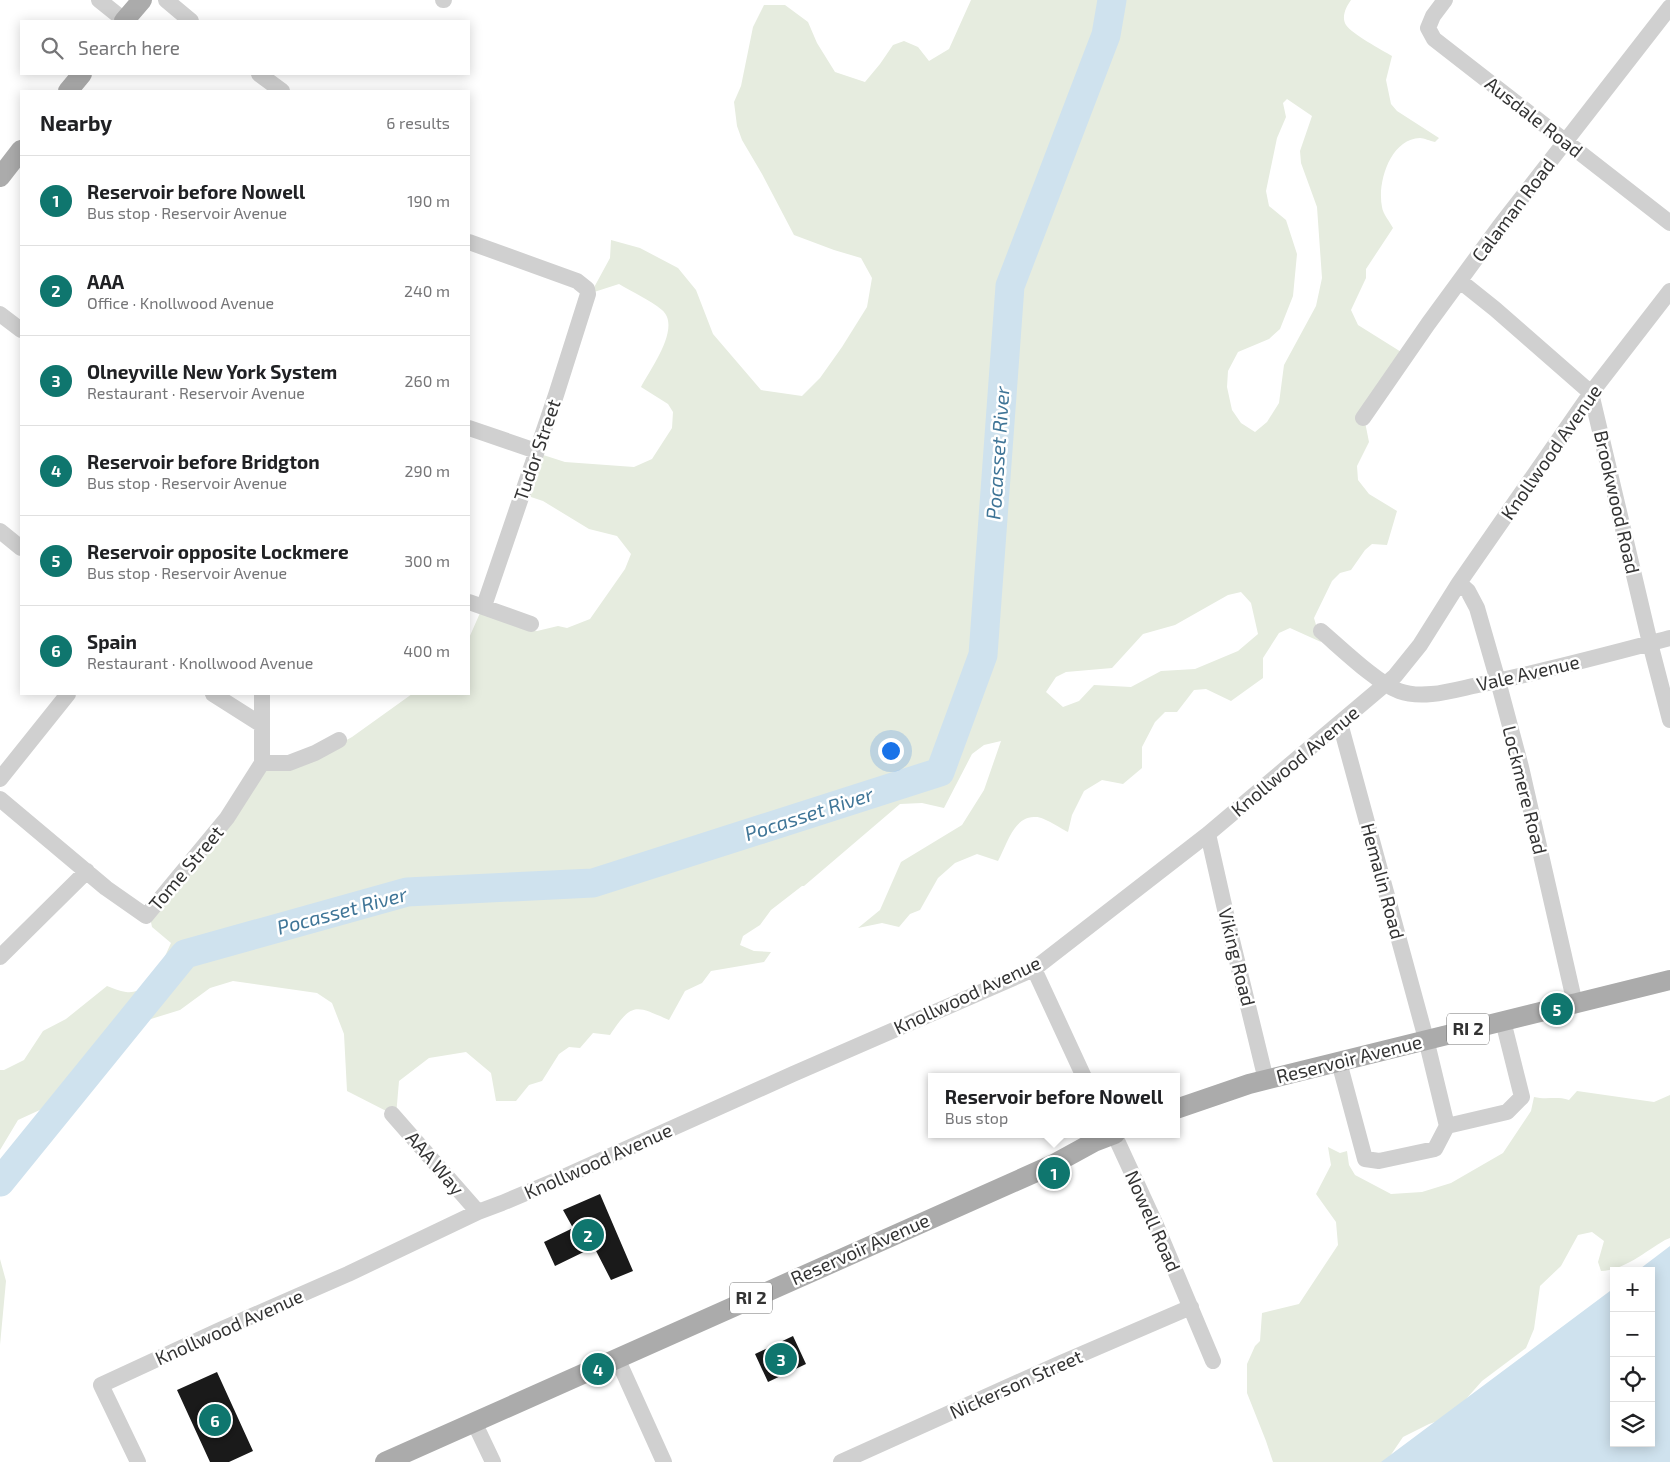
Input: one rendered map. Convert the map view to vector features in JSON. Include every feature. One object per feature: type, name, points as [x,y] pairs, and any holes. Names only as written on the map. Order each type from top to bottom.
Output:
[{"type":"main road","points":[[125,20],[142,0]]},
{"type":"main road","points":[[69,90],[81,75]]},
{"type":"main road","points":[[0,177],[20,151]]},
{"type":"main road","name":"Reservoir Avenue","points":[[1180,1108],[1266,1080],[1670,980]]},
{"type":"main road","name":"Reservoir Avenue","points":[[385,1462],[1052,1165],[1104,1138]]},
{"type":"street","points":[[99,0],[123,20]]},
{"type":"street","points":[[166,0],[190,20]]},
{"type":"street","name":"Ausdale Road","points":[[1445,0],[1428,28],[1434,39],[1670,222]]},
{"type":"street","name":"Calaman Road","points":[[1364,418],[1460,280],[1670,7]]},
{"type":"street","points":[[260,75],[281,90]]},
{"type":"street","name":"Tudor Street","points":[[470,242],[576,281],[587,289],[588,294],[536,451],[477,604]]},
{"type":"street","points":[[1460,280],[1591,393]]},
{"type":"street","name":"Knollwood Avenue","points":[[138,1462],[101,1385],[356,1270],[478,1212],[502,1204],[1034,969],[1208,834],[1340,723],[1420,645],[1459,583],[1591,393],[1670,291]]},
{"type":"street","points":[[0,314],[20,329]]},
{"type":"street","name":"Brookwood Road","points":[[1591,393],[1670,720]]},
{"type":"street","points":[[470,428],[536,451]]},
{"type":"street","points":[[0,531],[20,547]]},
{"type":"street","name":"Lockmere Road","points":[[1459,583],[1468,591],[1478,608],[1521,767],[1575,1004]]},
{"type":"street","points":[[477,604],[531,624]]},
{"type":"street","name":"Vale Avenue","points":[[1321,631],[1382,681],[1400,692],[1414,694],[1428,694],[1498,681],[1670,638]]},
{"type":"street","points":[[0,779],[67,695]]},
{"type":"street","points":[[216,695],[262,724]]},
{"type":"street","points":[[262,695],[262,763],[289,763],[315,753],[339,740]]},
{"type":"street","name":"Hemalin Road","points":[[1340,723],[1426,1039],[1447,1126]]},
{"type":"street","name":"Tome Street","points":[[0,799],[106,888],[146,916],[227,818],[262,763]]},
{"type":"street","name":"Viking Road","points":[[1208,834],[1230,936],[1266,1080]]},
{"type":"street","points":[[0,957],[87,871]]},
{"type":"street","points":[[1034,969],[1082,1073]]},
{"type":"street","points":[[1339,1062],[1365,1159],[1379,1161],[1435,1150],[1447,1126],[1507,1112],[1522,1097],[1503,1021]]},
{"type":"street","name":"AAA Way","points":[[392,1114],[478,1212]]},
{"type":"street","name":"Nowell Road","points":[[1116,1138],[1213,1360]]},
{"type":"street","name":"Nickerson Street","points":[[841,1462],[1191,1307]]},
{"type":"street","points":[[617,1358],[664,1462]]},
{"type":"street","points":[[474,1422],[493,1462]]},
{"type":"shaded area","points":[[971,0],[1351,0],[1344,15],[1346,25],[1349,29],[1392,56],[1386,80],[1391,104],[1397,111],[1439,138],[1435,142],[1423,138],[1410,140],[1393,154],[1384,175],[1381,197],[1383,210],[1393,228],[1366,269],[1366,278],[1351,310],[1358,325],[1406,355],[1364,417],[1369,442],[1357,466],[1358,480],[1369,494],[1397,511],[1387,545],[1372,544],[1365,550],[1351,570],[1340,573],[1332,581],[1314,618],[1321,642],[1290,628],[1279,633],[1263,658],[1263,678],[1231,701],[1206,689],[1194,690],[1177,712],[1165,712],[1155,722],[1142,747],[1142,768],[1123,784],[1102,780],[1084,791],[1072,815],[1068,832],[1043,819],[1036,817],[1028,818],[1022,821],[1012,832],[998,861],[977,854],[955,863],[938,878],[920,910],[910,914],[899,927],[882,923],[858,928],[880,910],[901,862],[962,825],[984,790],[1001,741],[984,745],[972,754],[944,808],[922,803],[900,804],[804,886],[771,910],[760,925],[743,936],[740,945],[754,951],[771,952],[764,962],[711,971],[702,983],[685,991],[669,1020],[641,1009],[629,1012],[617,1024],[610,1035],[593,1033],[580,1048],[569,1047],[559,1054],[542,1081],[529,1085],[516,1101],[496,1101],[491,1073],[466,1052],[429,1058],[399,1081],[396,1116],[347,1091],[344,1034],[332,1003],[317,993],[233,981],[210,988],[180,1010],[138,1023],[114,1058],[88,1072],[77,1086],[55,1103],[18,1120],[0,1150],[0,1070],[4,1070],[24,1060],[43,1031],[66,1019],[107,986],[123,992],[135,992],[149,983],[160,968],[171,943],[152,927],[149,913],[262,772],[314,758],[352,737],[411,695],[470,695],[470,636],[480,613],[537,631],[558,626],[567,628],[590,619],[625,569],[631,554],[617,536],[589,529],[543,501],[525,495],[537,453],[565,462],[634,467],[652,459],[672,428],[673,412],[668,404],[641,387],[667,337],[667,317],[662,310],[647,299],[619,284],[591,293],[610,258],[611,240],[640,248],[678,268],[696,290],[713,334],[761,390],[802,396],[820,378],[842,347],[867,307],[872,278],[861,258],[794,235],[742,140],[737,126],[734,102],[741,86],[753,27],[764,5],[785,5],[808,22],[817,43],[835,72],[865,82],[893,45],[904,41],[918,47],[929,61],[949,49]],"holes":[[[1287,99],[1312,116],[1300,151],[1301,163],[1317,207],[1322,278],[1316,306],[1284,365],[1279,403],[1267,422],[1255,432],[1241,423],[1232,410],[1227,387],[1228,371],[1238,352],[1269,339],[1280,329],[1293,296],[1297,254],[1286,220],[1269,206],[1266,191],[1277,138],[1286,117],[1283,103]],[[1241,592],[1251,603],[1258,634],[1238,651],[1195,669],[1161,671],[1131,687],[1094,685],[1079,701],[1063,707],[1046,692],[1056,677],[1066,672],[1112,668],[1143,634],[1175,625],[1228,595]]]},
{"type":"shaded area","points":[[1577,1091],[1654,1102],[1670,1095],[1670,1238],[1620,1267],[1610,1267],[1610,1270],[1601,1271],[1598,1262],[1604,1241],[1592,1232],[1578,1235],[1561,1266],[1540,1286],[1534,1329],[1526,1348],[1482,1381],[1450,1417],[1429,1424],[1403,1437],[1386,1462],[1273,1462],[1247,1393],[1247,1364],[1255,1346],[1260,1341],[1262,1313],[1299,1304],[1338,1245],[1336,1222],[1316,1194],[1331,1165],[1328,1147],[1340,1153],[1347,1151],[1349,1165],[1355,1175],[1391,1194],[1422,1192],[1451,1183],[1503,1153],[1531,1111],[1534,1097],[1569,1100]]},
{"type":"shaded area","points":[[0,1259],[6,1281],[0,1345]]},
{"type":"water","points":[[1670,1246],[1670,1462],[1381,1462],[1610,1291],[1610,1447],[1655,1447],[1655,1267],[1642,1267]]},
{"type":"building","points":[[600,1194],[633,1271],[611,1280],[594,1247],[555,1266],[544,1242],[573,1228],[563,1210]]},
{"type":"building","points":[[793,1336],[806,1364],[768,1382],[755,1354]]},
{"type":"building","points":[[217,1372],[253,1451],[229,1462],[210,1462],[177,1390]]},
{"type":"waterway","name":"Pocasset River","points":[[0,1182],[185,954],[407,892],[593,883],[940,772],[983,655],[1010,286],[1106,35],[1112,0]]},
{"type":"place","name":"Reservoir opposite Lockmere","points":[[1557,1009]]},
{"type":"place","name":"Reservoir before Nowell","points":[[1054,1173]]},
{"type":"place","name":"AAA","points":[[588,1235]]},
{"type":"place","name":"Olneyville New York System","points":[[781,1359]]},
{"type":"place","name":"Reservoir before Bridgton","points":[[598,1369]]},
{"type":"place","name":"Spain","points":[[215,1420]]}]
